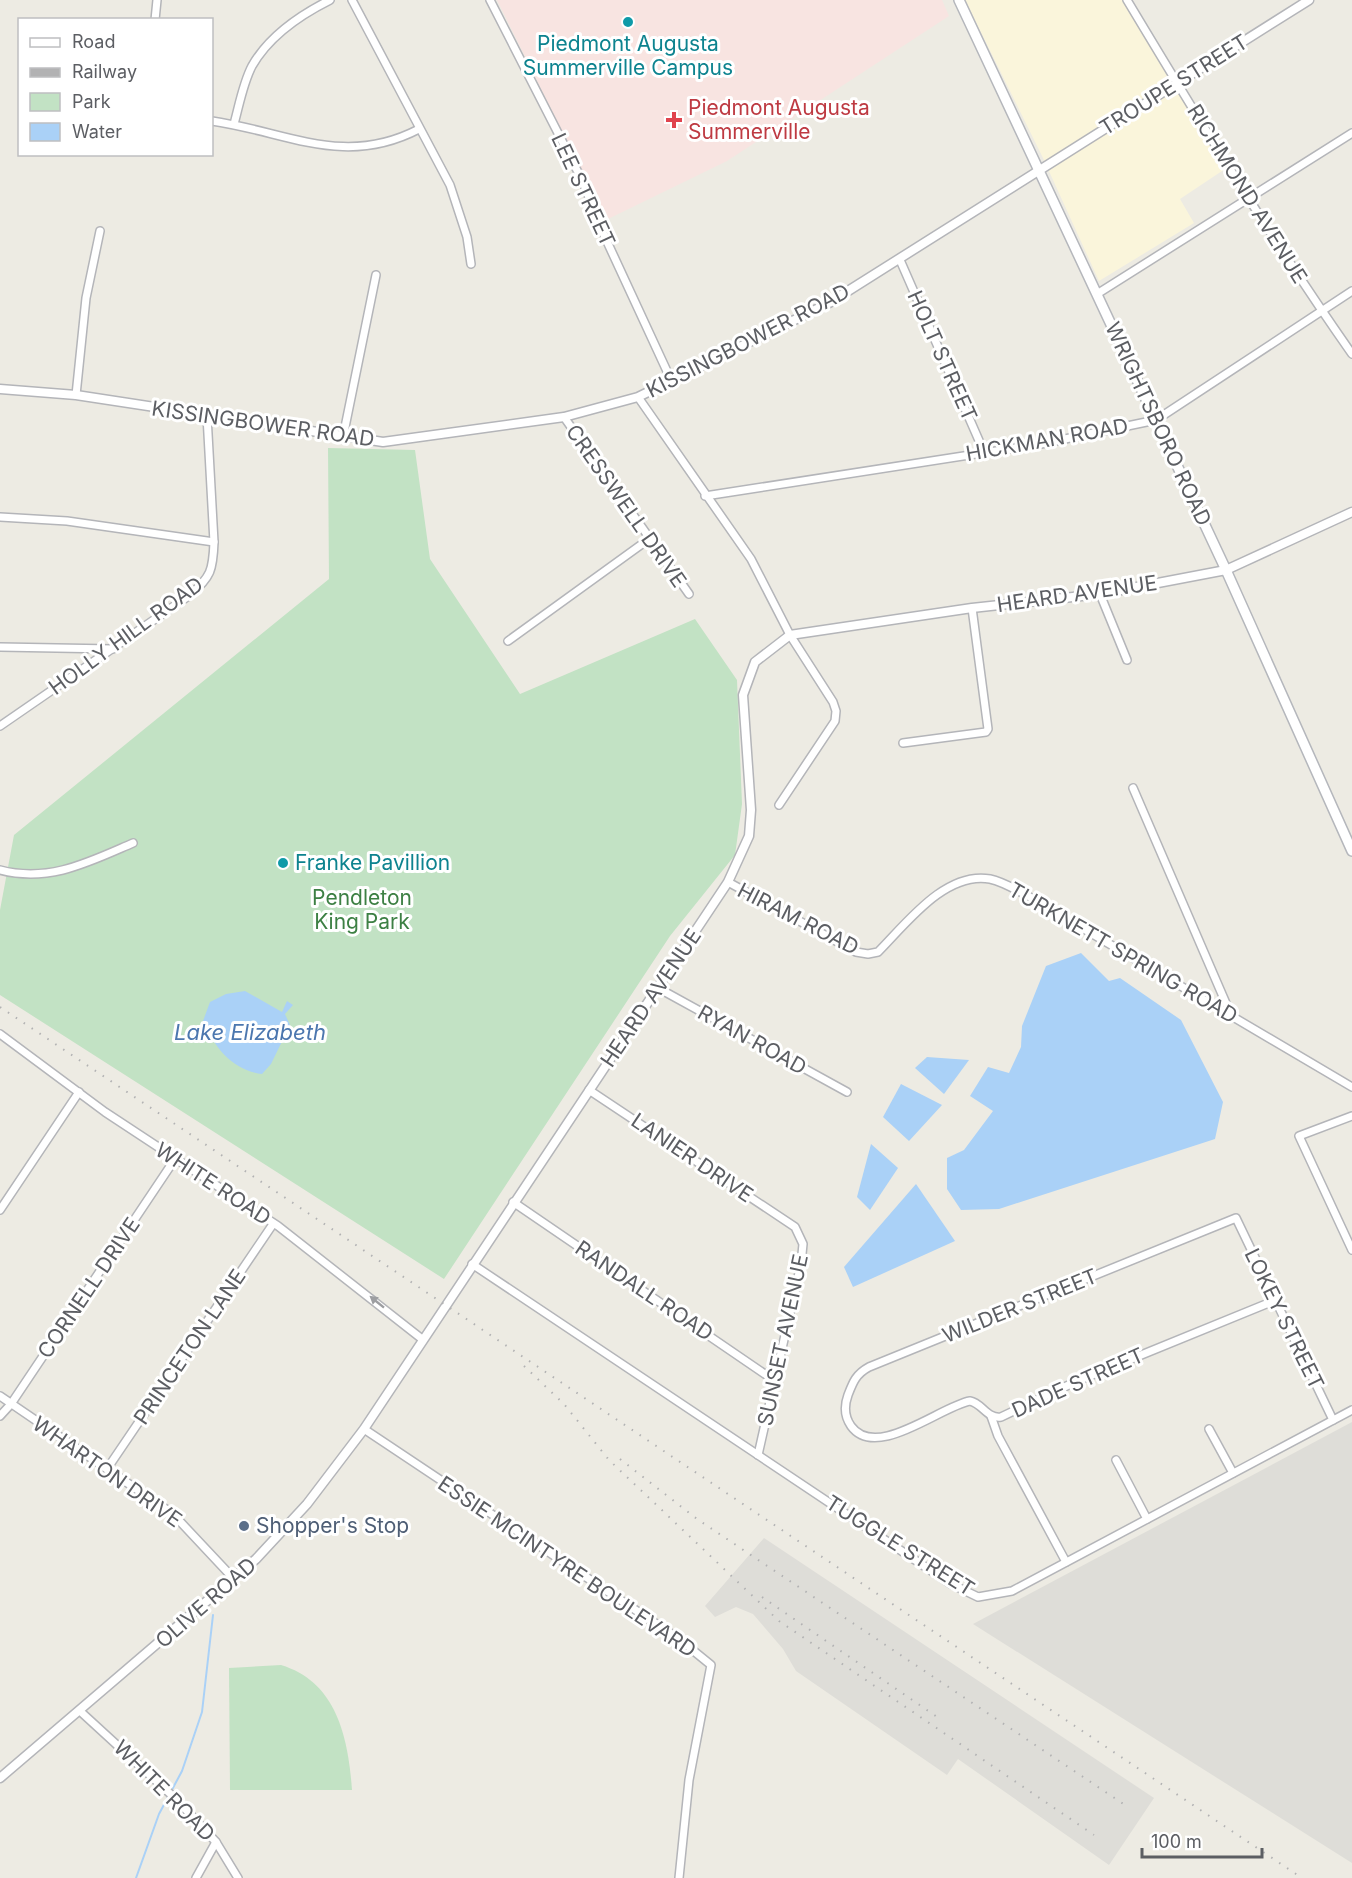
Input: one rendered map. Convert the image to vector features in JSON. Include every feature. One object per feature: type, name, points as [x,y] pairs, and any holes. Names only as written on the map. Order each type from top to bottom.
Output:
[{"type":"main road","name":"WRIGHTSBORO ROAD","points":[[959,0],[1226,570],[1352,851]]},
{"type":"street","points":[[155,18],[157,0]]},
{"type":"street","points":[[234,124],[252,67],[268,44],[302,14],[330,0]]},
{"type":"street","points":[[352,0],[450,185],[467,237],[471,264]]},
{"type":"street","name":"LEE STREET","points":[[490,0],[582,180],[604,235],[672,382]]},
{"type":"street","name":"RICHMOND AVENUE","points":[[1127,0],[1321,312],[1352,352]]},
{"type":"street","name":"TROUPE STREET","points":[[1039,171],[1176,82],[1309,0]]},
{"type":"street","points":[[213,121],[329,147],[356,149],[381,146],[419,129]]},
{"type":"street","points":[[1097,294],[1352,132]]},
{"type":"street","name":"KISSINGBOWER ROAD","points":[[0,389],[76,395],[383,442],[564,417],[638,397],[829,303],[1039,171]]},
{"type":"street","points":[[76,395],[86,298],[100,231]]},
{"type":"street","name":"HOLT STREET","points":[[900,260],[984,452]]},
{"type":"street","points":[[344,437],[376,275]]},
{"type":"street","name":"HICKMAN ROAD","points":[[705,496],[1041,444],[1156,420],[1352,291]]},
{"type":"street","points":[[638,397],[750,559],[790,634],[833,702],[836,711],[835,721],[779,805]]},
{"type":"street","name":"HOLLY HILL ROAD","points":[[0,726],[190,595],[208,579],[214,562],[214,542],[207,416]]},
{"type":"street","name":"CRESSWELL DRIVE","points":[[564,417],[689,594]]},
{"type":"street","name":"HEARD AVENUE","points":[[422,1339],[728,882],[749,836],[751,810],[743,695],[755,662],[790,634],[972,608],[1100,594],[1226,570],[1352,512]]},
{"type":"street","points":[[0,517],[67,520],[214,542]]},
{"type":"street","points":[[508,641],[649,539]]},
{"type":"street","points":[[1100,594],[1127,660]]},
{"type":"street","points":[[903,743],[986,732],[988,729],[972,608]]},
{"type":"street","points":[[0,647],[113,649]]},
{"type":"street","points":[[1133,788],[1231,1016]]},
{"type":"street","points":[[0,870],[17,874],[45,875],[71,870],[133,843]]},
{"type":"street","name":"TURKNETT SPRING ROAD","points":[[868,954],[878,952],[942,891],[966,879],[990,879],[1010,886],[1352,1087]]},
{"type":"street","name":"HIRAM ROAD","points":[[728,882],[856,952],[868,954]]},
{"type":"street","name":"RYAN ROAD","points":[[658,988],[847,1092]]},
{"type":"street","name":"WHITE ROAD","points":[[0,1034],[175,1159],[273,1224],[368,1295],[422,1339]]},
{"type":"street","name":"LANIER DRIVE","points":[[589,1090],[795,1227]]},
{"type":"street","points":[[0,1210],[79,1092]]},
{"type":"street","points":[[1352,1116],[1299,1136],[1352,1250]]},
{"type":"street","name":"CORNELL DRIVE","points":[[0,1416],[11,1404],[175,1159]]},
{"type":"street","name":"RANDALL ROAD","points":[[513,1202],[775,1381]]},
{"type":"street","name":"LOKEY STREET","points":[[1236,1218],[1333,1419]]},
{"type":"street","name":"WILDER STREET","points":[[851,1426],[847,1419],[845,1404],[855,1378],[869,1367],[1236,1218]]},
{"type":"street","name":"PRINCETON LANE","points":[[107,1469],[273,1224]]},
{"type":"street","name":"SUNSET AVENUE","points":[[758,1455],[801,1264],[803,1244],[795,1227]]},
{"type":"street","name":"TUGGLE STREET","points":[[472,1264],[970,1594],[985,1597],[1010,1593],[1352,1410]]},
{"type":"street","name":"DADE STREET","points":[[851,1426],[866,1437],[882,1437],[910,1428],[970,1401],[978,1404],[991,1416],[1008,1414],[1075,1382],[1276,1300]]},
{"type":"street","name":"OLIVE ROAD","points":[[0,1778],[81,1712],[234,1578],[307,1504],[364,1429],[422,1339]]},
{"type":"street","name":"WHARTON DRIVE","points":[[0,1396],[173,1514],[234,1578]]},
{"type":"street","points":[[991,1416],[998,1436],[1066,1562]]},
{"type":"street","name":"ESSIE MCINTYRE BOULEVARD","points":[[364,1429],[679,1640],[711,1665],[689,1780],[679,1878]]},
{"type":"street","points":[[1209,1429],[1233,1473]]},
{"type":"street","points":[[1116,1460],[1147,1519]]},
{"type":"street","name":"WHITE ROAD","points":[[81,1712],[170,1794],[216,1842],[238,1878]]},
{"type":"street","points":[[196,1878],[216,1842]]},
{"type":"shaded area","name":"Piedmont Augusta Summerville","points":[[497,0],[942,0],[949,16],[727,161],[606,220]]},
{"type":"shaded area","points":[[965,0],[1122,0],[1225,169],[1180,199],[1194,223],[1099,281],[1043,158]]},
{"type":"shaded area","points":[[1352,1422],[1352,1863],[973,1624]]},
{"type":"shaded area","points":[[764,1538],[1154,1798],[1109,1865],[958,1759],[947,1775],[796,1671],[783,1649],[753,1614],[736,1607],[715,1617],[705,1606]]},
{"type":"green space","name":"Pendleton King Park","points":[[328,448],[415,450],[430,559],[520,694],[695,619],[737,680],[742,804],[735,855],[670,936],[444,1279],[0,995],[0,910],[14,835],[329,579]]},
{"type":"green space","points":[[281,1665],[300,1673],[315,1684],[327,1698],[343,1732],[352,1790],[230,1790],[229,1668]]},
{"type":"water","points":[[1081,953],[1109,981],[1120,978],[1181,1020],[1223,1102],[1215,1139],[999,1209],[961,1210],[947,1189],[947,1158],[964,1150],[993,1111],[970,1096],[988,1067],[1009,1073],[1021,1047],[1022,1026],[1046,966]]},
{"type":"water","name":"Lake Elizabeth","points":[[245,991],[282,1012],[287,1001],[293,1005],[285,1014],[290,1025],[271,1064],[262,1074],[251,1072],[233,1063],[219,1049],[203,1021],[210,1002],[226,994]]},
{"type":"water","points":[[927,1057],[969,1060],[944,1094],[915,1068]]},
{"type":"water","points":[[901,1084],[942,1105],[909,1141],[883,1117]]},
{"type":"water","points":[[871,1144],[898,1168],[870,1210],[857,1197]]},
{"type":"water","points":[[916,1184],[955,1241],[853,1287],[844,1267]]},
{"type":"waterway","points":[[136,1878],[159,1814],[182,1771],[202,1712],[213,1615]]},
{"type":"railway","points":[[0,1007],[1302,1878]]},
{"type":"railway","points":[[524,1366],[564,1404],[609,1460],[779,1621],[1094,1835]]},
{"type":"railway","points":[[620,1459],[697,1519],[1125,1805]]},
{"type":"railway","points":[[762,1597],[940,1719]]},
{"type":"place","name":"Piedmont Augusta Summerville Campus","points":[[628,22]]},
{"type":"place","name":"Piedmont Augusta Summerville","points":[[674,120]]},
{"type":"place","name":"Franke Pavillion","points":[[283,863]]},
{"type":"place","name":"Shopper's Stop","points":[[244,1526]]}]
